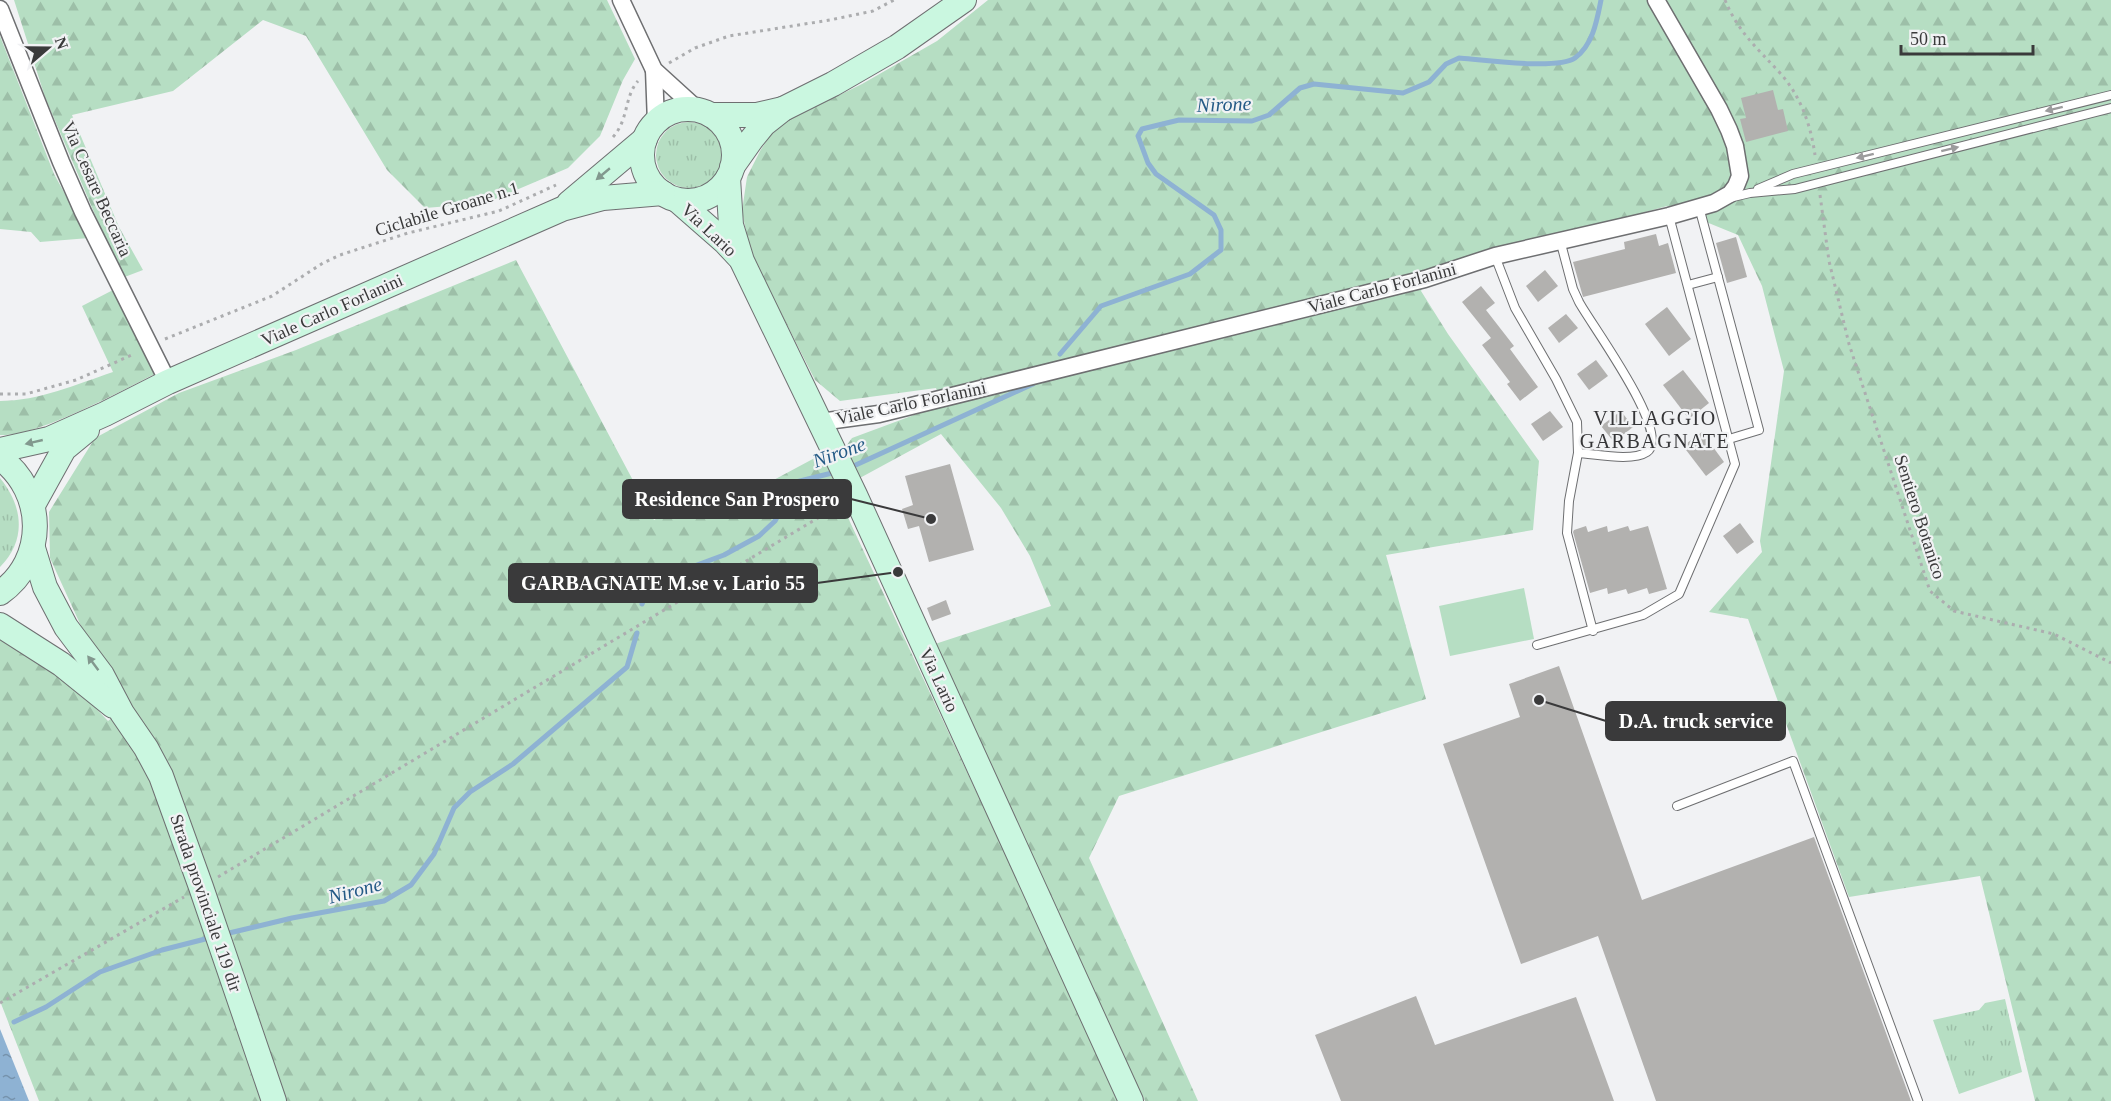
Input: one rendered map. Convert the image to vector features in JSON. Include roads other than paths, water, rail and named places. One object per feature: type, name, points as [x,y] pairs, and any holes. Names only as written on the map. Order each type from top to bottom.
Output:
[{"type":"street","points":[[621,0],[654,70],[705,113],[723,125],[734,152],[730,172]]},
{"type":"street","points":[[654,70],[650,131],[642,151],[645,169],[653,185],[670,197],[688,201],[700,200],[721,188],[750,140],[764,124],[783,109],[833,84],[897,47],[964,0]]},
{"type":"street","points":[[1656,0],[1719,108],[1735,146],[1740,176],[1736,186],[1722,199]]},
{"type":"street","name":"Via Cesare Beccaria","points":[[0,9],[65,172],[168,382]]},
{"type":"street","points":[[650,131],[668,113],[683,109],[705,113],[757,115],[783,109]]},
{"type":"street","name":"Viale Carlo Forlanini","points":[[562,209],[650,131]]},
{"type":"street","name":"Via Lario","points":[[730,172],[731,225],[742,261],[848,481],[1131,1101]]},
{"type":"street","name":"Viale Carlo Forlanini","points":[[0,450],[49,439],[168,382],[562,209],[603,198],[670,197]]},
{"type":"street","name":"Via Lario","points":[[670,197],[724,242],[742,261]]},
{"type":"street","name":"Viale Carlo Forlanini","points":[[820,422],[879,414],[1425,279],[1496,256],[1669,216],[1722,199]]},
{"type":"street","name":"Viale Carlo Forlanini","points":[[33,505],[64,450],[105,414]]},
{"type":"street","points":[[0,458],[21,479],[33,505],[36,534],[33,548],[19,576],[0,593]]},
{"type":"street","name":"Strada provinciale 119 dir","points":[[33,548],[45,587],[66,627],[102,675],[122,713],[146,748],[161,776],[274,1101]]},
{"type":"street","name":"Strada provinciale 119 dir","points":[[0,626],[62,664],[122,713]]},
{"type":"lane","points":[[1750,193],[1793,174],[2111,94]]},
{"type":"lane","points":[[1722,199],[1750,193],[1795,189],[2111,108]]},
{"type":"lane","points":[[1699,207],[1759,430],[1729,438]]},
{"type":"lane","points":[[1537,645],[1643,615],[1679,594],[1735,464],[1669,216]]},
{"type":"lane","points":[[1560,240],[1573,289],[1630,382],[1649,425],[1652,442],[1645,453],[1630,457],[1578,453]]},
{"type":"lane","points":[[1496,256],[1515,308],[1575,416],[1579,434],[1578,453],[1569,501],[1567,533],[1593,631]]},
{"type":"lane","points":[[1688,285],[1718,277]]},
{"type":"lane","points":[[1677,806],[1793,761],[1918,1101]]},
{"type":"water","points":[[0,1029],[29,1101],[0,1101]]},
{"type":"waterway","name":"Nirone","points":[[1060,354],[1101,306],[1190,274],[1221,250],[1221,230],[1214,215],[1156,174],[1148,163],[1138,136],[1142,129],[1179,120],[1252,121],[1269,115],[1300,88],[1314,84],[1403,93],[1429,82],[1446,64],[1459,58],[1537,64],[1566,62],[1581,53],[1590,39],[1601,0]]},
{"type":"waterway","name":"Nirone","points":[[847,469],[1033,384]]},
{"type":"waterway","name":"Nirone","points":[[642,604],[648,590],[662,578],[724,555],[759,536],[775,521],[796,482],[836,472]]},
{"type":"waterway","name":"Nirone","points":[[225,934],[292,918],[384,901],[411,885],[434,854],[454,808],[470,792],[513,764],[627,667],[637,633]]},
{"type":"waterway","name":"Nirone","points":[[14,1022],[46,1007],[100,972],[162,950],[213,937]]},
{"type":"place","name":"Residence San Prospero","points":[[931,519]]},
{"type":"place","name":"GARBAGNATE M.se v. Lario 55","points":[[898,572]]},
{"type":"place","name":"D.A. truck service","points":[[1539,700]]},
{"type":"district","name":"VILLAGGIO GARBAGNATE","points":[[1655,430]]}]
